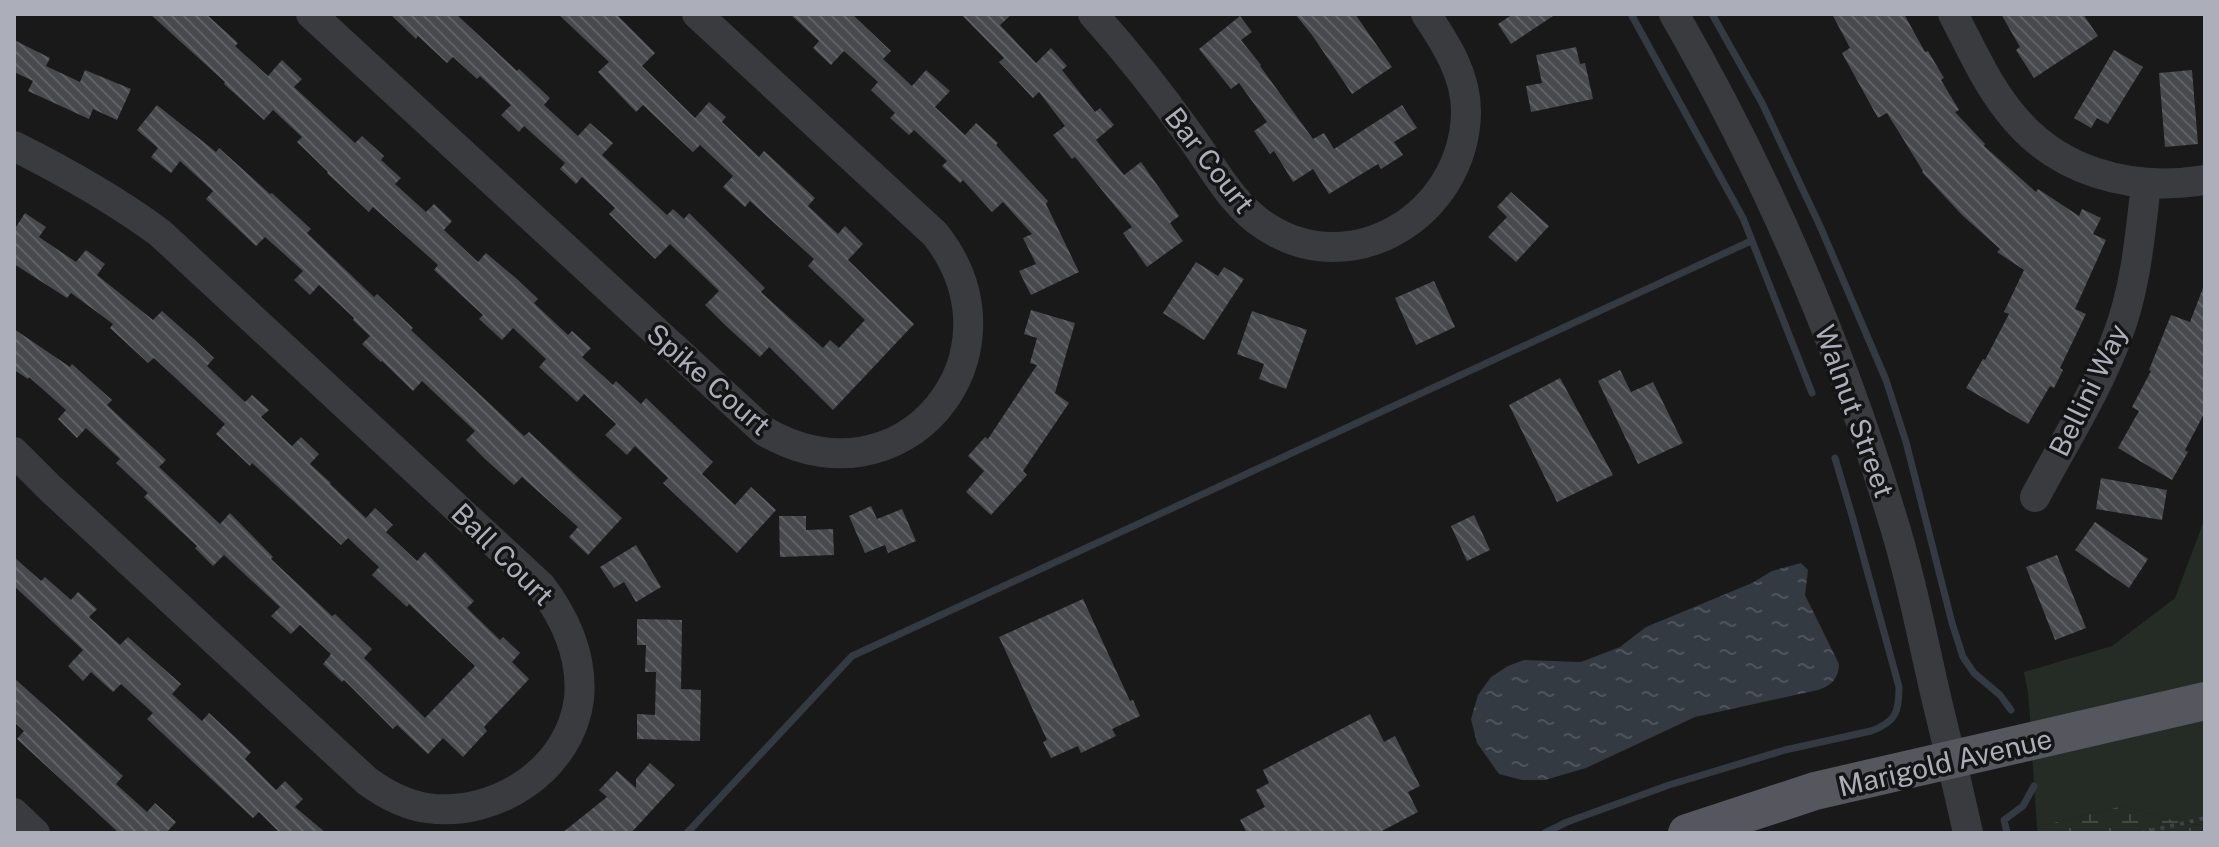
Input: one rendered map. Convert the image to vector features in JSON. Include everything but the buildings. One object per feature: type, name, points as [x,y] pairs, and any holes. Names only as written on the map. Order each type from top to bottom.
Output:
[{"type":"main road","name":"Marigold Avenue","points":[[1687,833],[1815,791],[2205,701]]},
{"type":"street","name":"Spike Court","points":[[311,14],[764,431],[805,449],[839,454],[861,452],[891,443],[931,415],[950,389],[963,359],[969,326],[961,276],[935,234],[697,14]]},
{"type":"street","name":"Bar Court","points":[[1093,14],[1187,131],[1245,210],[1289,239],[1328,247],[1373,241],[1414,220],[1444,186],[1457,161],[1464,137],[1466,111],[1463,87],[1456,62],[1426,14]]},
{"type":"street","name":"Walnut Street","points":[[1674,14],[1750,157],[1794,252],[1863,427],[1892,517],[1916,608],[1968,833]]},
{"type":"street","points":[[1953,14],[2008,111],[2050,149],[2100,175],[2120,181],[2183,184],[2205,180]]},
{"type":"street","name":"Ball Court","points":[[14,146],[86,183],[160,233],[541,586],[558,608],[570,633],[577,660],[578,701],[566,736],[557,752],[532,780],[509,795],[483,805],[446,810],[425,808],[384,793],[355,770],[14,452]]},
{"type":"street","name":"Bellini Way","points":[[2035,497],[2094,388],[2118,336],[2133,281],[2146,184]]},
{"type":"street","points":[[14,813],[35,833]]},
{"type":"path","points":[[2141,833],[2205,818]]},
{"type":"green space","points":[[2205,518],[2205,689],[2031,730],[2024,672],[2112,646],[2175,598]]},
{"type":"green space","points":[[2205,713],[2205,827],[2123,806],[2037,827],[2032,754]]},
{"type":"green space","points":[[2123,806],[2205,827],[2205,833],[2038,833],[2037,827]]},
{"type":"water","points":[[1801,563],[1808,570],[1805,595],[1839,664],[1836,677],[1827,686],[1695,717],[1586,768],[1545,780],[1522,780],[1499,774],[1477,743],[1471,719],[1478,695],[1491,677],[1508,666],[1524,660],[1581,662],[1620,647],[1646,627],[1752,583],[1772,571]]},
{"type":"waterway","points":[[1631,14],[1743,218],[1812,393]]},
{"type":"waterway","points":[[1712,14],[1762,103],[1820,226],[1886,380],[1906,442],[1963,657],[1974,673],[2000,695],[2011,710]]},
{"type":"waterway","points":[[687,833],[852,656],[1751,241]]},
{"type":"waterway","points":[[1545,833],[1669,785],[1785,750],[1871,731],[1891,720],[1897,710],[1899,687],[1835,458]]},
{"type":"waterway","points":[[2007,833],[2004,820],[2023,806],[2034,786]]}]
